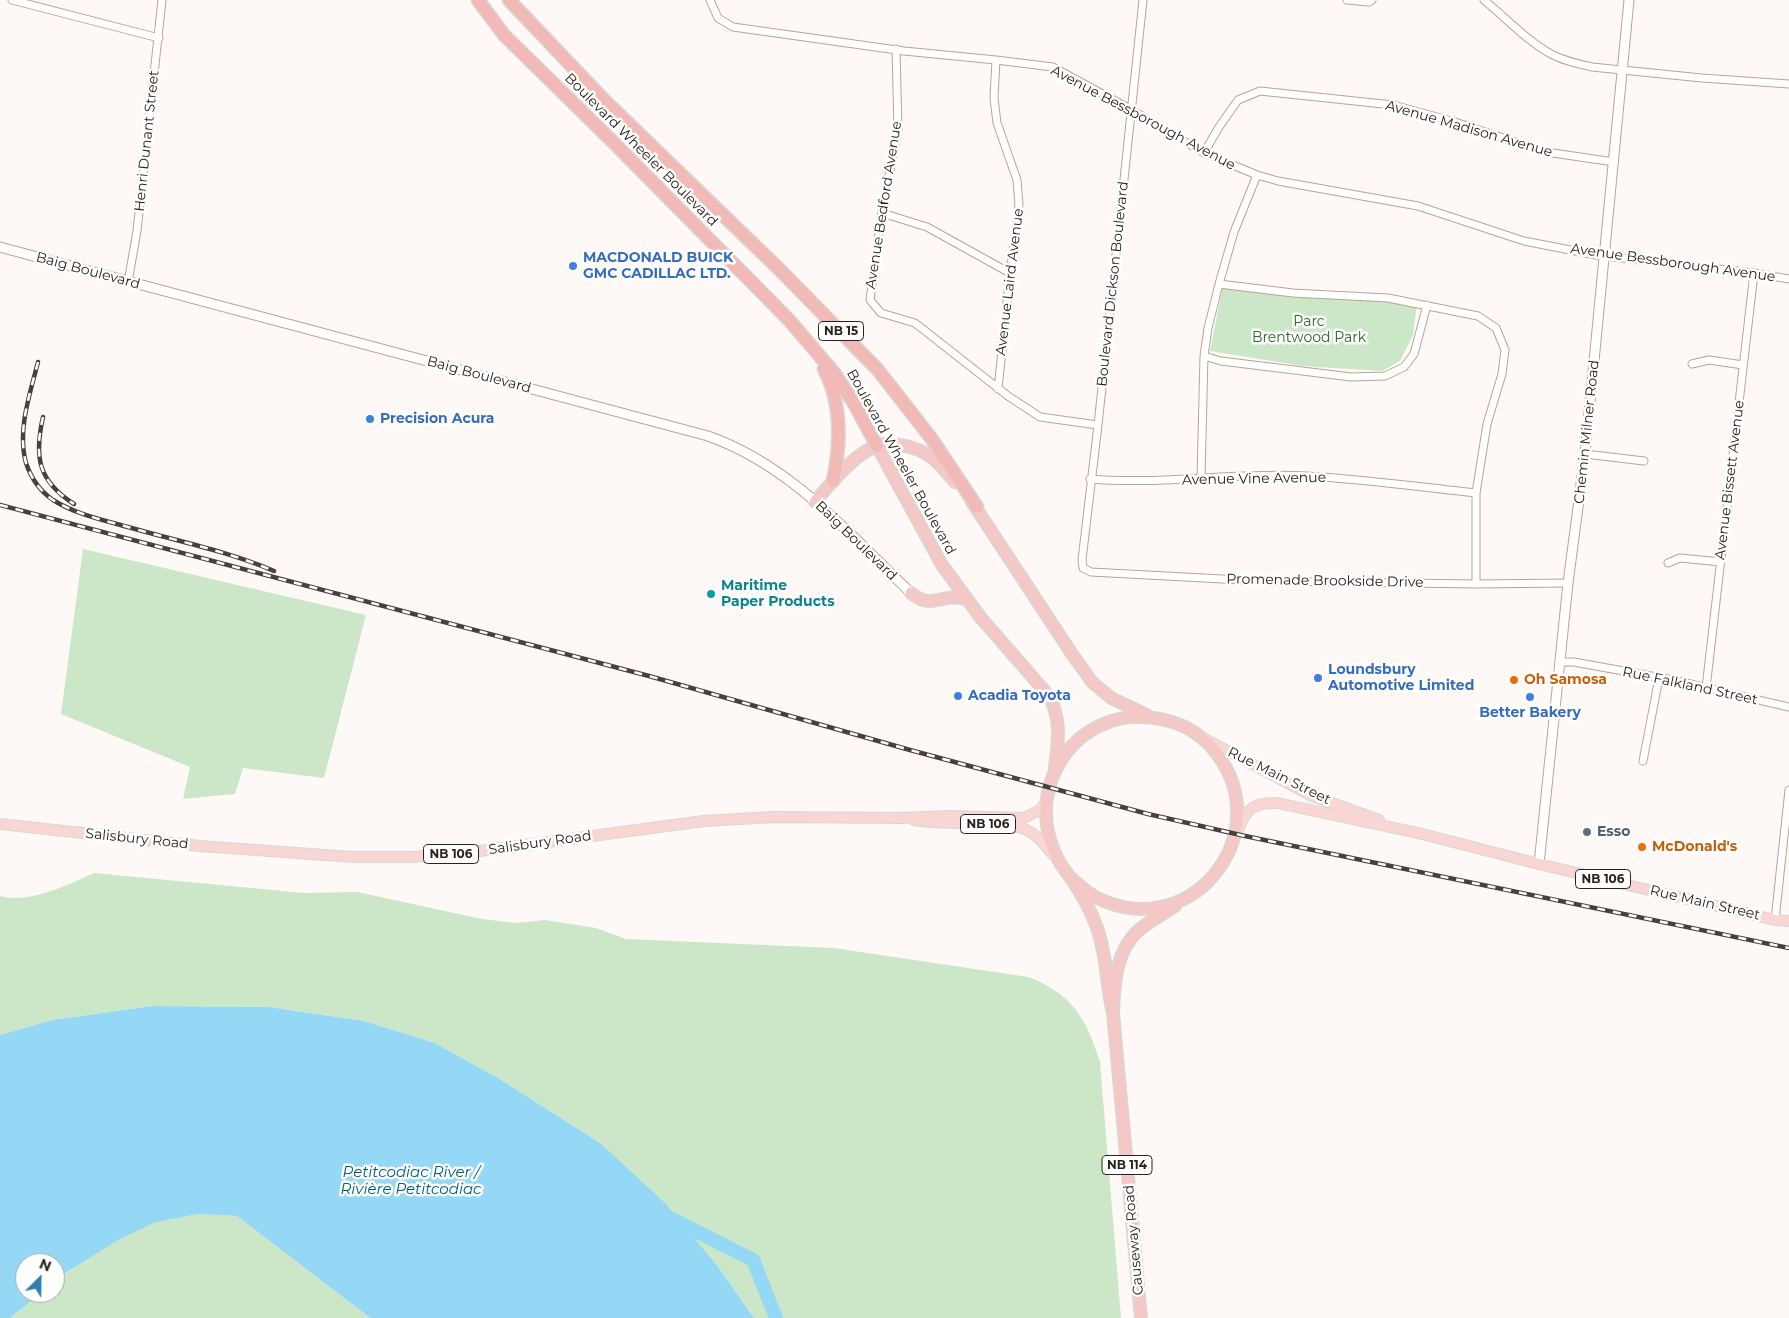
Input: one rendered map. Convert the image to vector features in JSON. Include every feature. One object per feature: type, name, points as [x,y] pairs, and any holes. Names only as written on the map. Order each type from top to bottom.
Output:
[{"type":"highway","points":[[470,0],[504,35]]},
{"type":"highway","name":"Boulevard Wheeler Boulevard","points":[[478,0],[504,35],[759,288],[803,335],[835,374],[855,405],[942,565],[965,599],[1044,690],[1053,703],[1059,724],[1054,772]]},
{"type":"highway","name":"Boulevard Wheeler Boulevard","points":[[512,2],[604,100],[866,357],[914,415],[1092,682],[1111,698],[1151,717]]},
{"type":"highway","points":[[803,335],[829,379],[835,398],[838,444],[833,481]]},
{"type":"highway","points":[[815,502],[833,481],[861,455],[877,446],[888,444],[900,445],[924,453],[944,469],[977,507]]},
{"type":"highway","points":[[911,593],[926,602],[952,596],[965,599]]},
{"type":"highway","points":[[1151,717],[1118,719],[1101,725],[1087,733],[1074,744],[1063,757],[1048,787],[1046,825],[1060,865],[1070,878],[1092,895],[1124,907],[1144,909],[1165,906],[1184,899]]},
{"type":"highway","name":"Causeway Road","points":[[1142,1318],[1113,1013],[1114,986],[1123,950],[1138,931],[1200,890],[1221,867],[1230,852],[1236,835],[1238,807],[1232,780],[1224,763],[1213,748],[1199,735],[1176,723],[1151,717]]},
{"type":"highway","name":"Causeway Road","points":[[1070,878],[1092,912],[1098,930],[1104,952],[1113,1013]]},
{"type":"main road","name":"Rue Main Street","points":[[1199,735],[1312,796],[1418,833]]},
{"type":"main road","name":"Rue Main Street","points":[[1236,835],[1242,818],[1248,811],[1265,802],[1277,803],[1418,833],[1775,920],[1789,921]]},
{"type":"main road","name":"Salisbury Road","points":[[0,824],[200,846],[352,857],[413,857],[480,851],[704,821],[773,817],[901,818],[948,816],[1024,818],[1040,810],[1046,803]]},
{"type":"main road","name":"Salisbury Road","points":[[901,818],[929,824],[1005,824],[1018,827],[1032,832],[1044,843],[1060,865]]},
{"type":"street","points":[[12,0],[159,38]]},
{"type":"street","name":"Henri Dunant Street","points":[[128,282],[138,231],[162,0]]},
{"type":"street","name":"Avenue Bessborough Avenue","points":[[710,0],[718,18],[733,27],[896,49],[1053,67],[1204,152],[1256,176],[1418,206],[1524,241],[1605,257],[1754,272],[1789,279]]},
{"type":"street","name":"Boulevard Dickson Boulevard","points":[[1082,568],[1090,479],[1098,424],[1143,0]]},
{"type":"street","points":[[1347,0],[1369,2],[1372,0]]},
{"type":"street","points":[[1484,0],[1541,48],[1575,63],[1702,78],[1789,84]]},
{"type":"street","name":"Chemin Milner Road","points":[[1539,864],[1568,582],[1585,454],[1629,0]]},
{"type":"street","name":"Avenue Bedford Avenue","points":[[896,49],[898,130],[882,213],[870,300],[881,313],[915,323],[998,389]]},
{"type":"street","name":"Avenue Laird Avenue","points":[[996,60],[994,98],[997,123],[1017,180],[1019,205],[998,389]]},
{"type":"street","name":"Avenue Madison Avenue","points":[[1204,152],[1238,100],[1260,91],[1393,105],[1455,122],[1546,152],[1614,162]]},
{"type":"street","points":[[1201,478],[1204,356],[1219,284],[1234,232],[1256,176]]},
{"type":"street","points":[[882,213],[927,227],[1010,273]]},
{"type":"street","name":"Baig Boulevard","points":[[0,247],[725,442],[759,459],[787,478],[911,593]]},
{"type":"street","name":"Avenue Bissett Avenue","points":[[1706,688],[1754,272]]},
{"type":"street","points":[[1219,284],[1294,293],[1388,298],[1478,316],[1496,328],[1505,350],[1502,374],[1487,424],[1476,493],[1476,584]]},
{"type":"street","points":[[1204,356],[1221,361],[1351,377],[1385,376],[1404,367],[1414,354],[1427,305]]},
{"type":"street","points":[[1692,364],[1709,360],[1744,365]]},
{"type":"street","points":[[998,389],[1040,417],[1098,424]]},
{"type":"street","points":[[1585,454],[1644,461]]},
{"type":"street","name":"Avenue Vine Avenue","points":[[1090,479],[1156,481],[1234,476],[1306,476],[1476,493]]},
{"type":"street","points":[[1668,563],[1680,558],[1721,562]]},
{"type":"street","name":"Promenade Brookside Drive","points":[[1082,568],[1091,572],[1250,580],[1476,584],[1568,582]]},
{"type":"street","name":"Rue Falkland Street","points":[[1561,662],[1574,662],[1673,680],[1789,707]]},
{"type":"street","points":[[1643,760],[1659,678]]},
{"type":"street","points":[[1775,920],[1789,790]]},
{"type":"green space","name":"Parc Brentwood Park","points":[[1223,285],[1417,304],[1413,335],[1400,361],[1382,371],[1302,366],[1210,351]]},
{"type":"green space","points":[[83,549],[366,615],[324,778],[243,768],[235,794],[183,799],[190,767],[61,714]]},
{"type":"green space","points":[[94,873],[304,893],[357,892],[482,919],[516,923],[545,920],[596,928],[626,939],[834,948],[1028,977],[1056,991],[1076,1009],[1095,1046],[1100,1062],[1121,1318],[754,1318],[719,1268],[600,1143],[498,1078],[435,1043],[364,1021],[269,1007],[152,1006],[52,1020],[0,1035],[0,896],[11,898],[23,897],[48,892]]},
{"type":"green space","points":[[198,1214],[237,1216],[370,1318],[10,1318],[29,1303],[65,1303],[65,1275],[117,1240],[161,1220]]},
{"type":"water","name":"Petitcodiac River / Rivière Petitcodiac","points":[[152,1006],[269,1007],[364,1021],[435,1043],[498,1078],[600,1143],[665,1203],[719,1268],[754,1318],[370,1318],[237,1216],[198,1214],[156,1222],[118,1240],[65,1274],[65,1253],[15,1253],[15,1303],[29,1303],[10,1318],[0,1318],[0,1035],[52,1020]]},
{"type":"waterway","name":"Petitcodiac River / Rivière Petitcodiac","points":[[668,1217],[753,1260],[776,1318]]},
{"type":"railway","points":[[38,362],[28,399],[23,438],[26,463],[36,484],[48,496],[70,509],[89,516],[220,552],[274,571]]},
{"type":"railway","points":[[43,417],[39,444],[39,456],[42,467],[46,477],[53,486],[74,504]]},
{"type":"railway","points":[[0,505],[649,676],[910,750],[1148,814],[1245,836],[1789,948]]},
{"type":"place","name":"MACDONALD BUICK GMC CADILLAC LTD.","points":[[573,266]]},
{"type":"place","name":"Precision Acura","points":[[370,419]]},
{"type":"place","name":"Maritime Paper Products","points":[[711,594]]},
{"type":"place","name":"Loundsbury Automotive Limited","points":[[1318,678]]},
{"type":"place","name":"Oh Samosa","points":[[1514,680]]},
{"type":"place","name":"Acadia Toyota","points":[[958,696]]},
{"type":"place","name":"Better Bakery","points":[[1530,697]]},
{"type":"place","name":"Esso","points":[[1587,832]]},
{"type":"place","name":"McDonald's","points":[[1642,847]]}]
